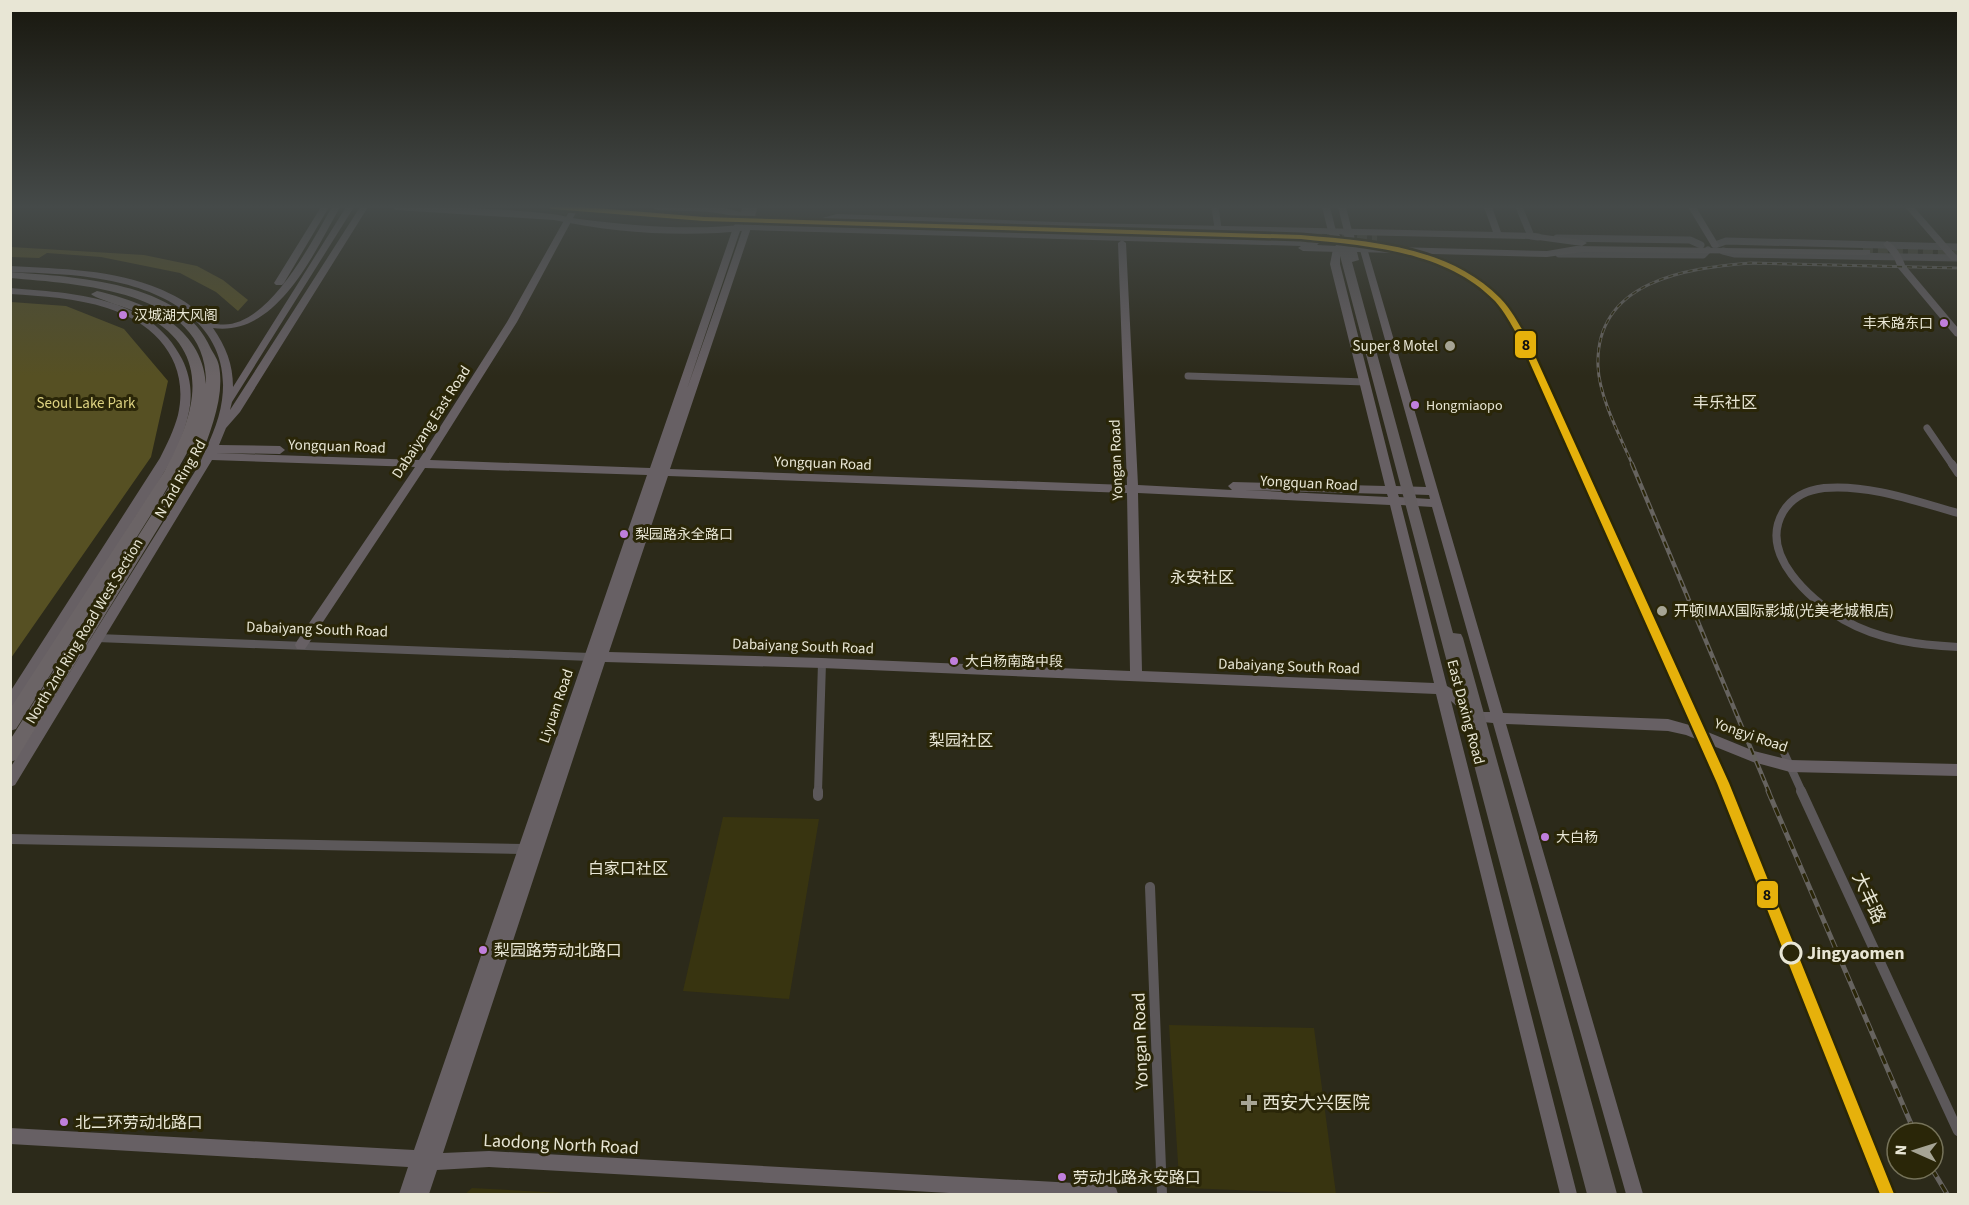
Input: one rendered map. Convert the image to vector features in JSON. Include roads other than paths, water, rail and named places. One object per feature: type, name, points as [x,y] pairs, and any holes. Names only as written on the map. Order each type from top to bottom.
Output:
[{"type":"highway","name":"N 2nd Ring Rd","points":[[10,275],[75,280],[119,288],[153,299],[184,320],[202,340],[214,366],[215,390],[207,430],[193,460],[10,755]]},
{"type":"highway","name":"N 2nd Ring Rd","points":[[10,284],[82,291],[115,297],[157,316],[185,339],[192,351],[201,393],[191,432],[180,453],[10,724]]},
{"type":"main road","points":[[242,323],[255,315],[266,303],[290,263]]},
{"type":"main road","points":[[204,324],[217,327],[242,323],[263,313],[277,301],[301,263]]},
{"type":"main road","points":[[229,400],[315,263]]},
{"type":"main road","points":[[218,433],[241,403],[329,263]]},
{"type":"main road","name":"Dabaiyang East Road","points":[[301,645],[425,460],[512,322],[543,263]]},
{"type":"main road","name":"Liyuan Road","points":[[407,1194],[426,1161],[595,657],[732,263]]},
{"type":"main road","name":"Yongan Road","points":[[1123,263],[1133,486],[1136,676]]},
{"type":"main road","points":[[1335,263],[1568,1194]]},
{"type":"main road","name":"East Daxing Road","points":[[1355,263],[1463,702],[1597,1194]]},
{"type":"main road","points":[[1356,263],[1434,497],[1634,1194]]},
{"type":"main road","points":[[1900,263],[1959,334]]},
{"type":"main road","name":"North 2nd Ring Road West Section","points":[[10,269],[102,276],[135,284],[180,303],[204,324],[219,342],[228,367],[229,400],[211,452],[10,781]]},
{"type":"main road","name":"North 2nd Ring Road West Section","points":[[10,291],[73,296],[123,310],[147,323],[171,346],[178,358],[186,384],[185,405],[179,431],[153,479],[10,703]]},
{"type":"main road","name":"Yongquan Road","points":[[211,452],[1434,497]]},
{"type":"main road","name":"East Daxing Road","points":[[1414,497],[1478,717],[1608,1194]]},
{"type":"main road","name":"Liyuan Road","points":[[421,1194],[426,1161],[524,849],[595,657]]},
{"type":"main road","name":"Dabaiyang South Road","points":[[595,657],[822,663],[1442,689],[1463,702],[1478,717]]},
{"type":"main road","points":[[1478,717],[1498,718]]},
{"type":"main road","name":"Yongyi Road","points":[[1498,718],[1668,725],[1688,730],[1753,756],[1790,765],[1959,770]]},
{"type":"main road","name":"Laodong North Road","points":[[10,1136],[426,1161],[489,1159],[1110,1194]]},
{"type":"street","points":[[1188,376],[1365,382]]},
{"type":"street","points":[[1927,428],[1959,473]]},
{"type":"street","points":[[1959,513],[1881,493],[1825,489],[1805,493],[1789,502],[1776,529],[1778,551],[1787,568],[1822,606],[1842,619],[1888,639],[1914,645],[1959,647]]},
{"type":"street","name":"Dabaiyang South Road","points":[[97,638],[595,657]]},
{"type":"street","points":[[818,796],[822,663]]},
{"type":"street","name":"大丰路","points":[[1780,744],[1959,1131]]},
{"type":"street","points":[[10,839],[524,849]]},
{"type":"street","name":"Yongan Road","points":[[1150,887],[1162,1194]]},
{"type":"railway","points":[[1633,466],[1616,429],[1599,378],[1601,337],[1612,315],[1628,297],[1649,284],[1699,269],[1748,263]]},
{"type":"railway","points":[[1761,263],[1958,268]]},
{"type":"railway","points":[[1632,464],[1769,792]]},
{"type":"railway","points":[[1768,791],[1910,1121]]},
{"type":"railway","points":[[1939,1181],[1947,1194]]},
{"type":"metro line","name":"8","points":[[1440,263],[1476,282],[1496,298],[1522,336],[1723,783],[1887,1194]]},
{"type":"place","name":"汉城湖大风阁","points":[[123,315]]},
{"type":"place","name":"丰禾路东口","points":[[1944,323]]},
{"type":"place","name":"Super 8 Motel","points":[[1450,346]]},
{"type":"place","name":"Hongmiaopo","points":[[1415,405]]},
{"type":"place","name":"梨园路永全路口","points":[[624,534]]},
{"type":"place","name":"开顿IMAX国际影城(光美老城根店)","points":[[1662,611]]},
{"type":"place","name":"大白杨南路中段","points":[[954,661]]},
{"type":"place","name":"大白杨","points":[[1545,837]]},
{"type":"place","name":"梨园路劳动北路口","points":[[483,950]]},
{"type":"place","name":"Jingyaomen","points":[[1791,953]]},
{"type":"place","name":"西安大兴医院","points":[[1249,1103]]},
{"type":"place","name":"北二环劳动北路口","points":[[64,1122]]},
{"type":"place","name":"劳动北路永安路口","points":[[1062,1177]]},
{"type":"district","name":"丰乐社区","points":[[1725,402]]},
{"type":"district","name":"永安社区","points":[[1202,577]]},
{"type":"district","name":"梨园社区","points":[[961,740]]},
{"type":"district","name":"白家口社区","points":[[628,868]]},
{"type":"park label","name":"Seoul Lake Park","points":[[86,403]]}]
